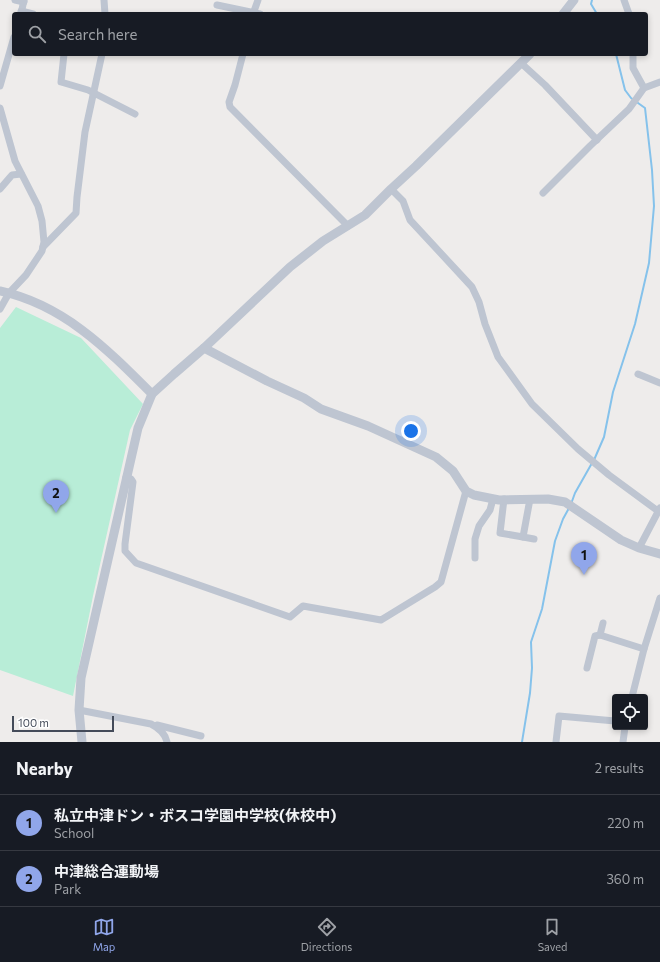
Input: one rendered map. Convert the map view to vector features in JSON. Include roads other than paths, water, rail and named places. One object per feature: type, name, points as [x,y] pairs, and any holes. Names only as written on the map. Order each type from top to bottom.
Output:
[{"type":"street","points":[[15,0],[24,1],[21,12]]},
{"type":"street","points":[[104,0],[105,12]]},
{"type":"street","points":[[255,12],[258,0]]},
{"type":"street","points":[[565,12],[574,0]]},
{"type":"street","points":[[624,0],[628,12]]},
{"type":"street","points":[[217,5],[250,12]]},
{"type":"street","points":[[0,86],[12,44]]},
{"type":"street","points":[[64,56],[61,82],[94,93],[135,114]]},
{"type":"street","points":[[43,247],[76,213],[85,132],[102,56]]},
{"type":"street","points":[[243,56],[236,85],[229,102],[230,106],[348,226]]},
{"type":"street","points":[[82,742],[79,710],[81,678],[138,428],[152,394],[204,348],[290,267],[323,241],[365,215],[528,56]]},
{"type":"street","points":[[632,56],[633,68],[644,88]]},
{"type":"street","points":[[521,63],[545,85],[597,140]]},
{"type":"street","points":[[543,193],[629,109],[644,88],[660,82]]},
{"type":"street","points":[[0,108],[15,161],[38,206],[42,221],[44,242],[42,251],[26,275],[4,292],[0,309]]},
{"type":"street","points":[[0,190],[12,175],[21,174]]},
{"type":"street","points":[[390,189],[403,202],[410,220],[472,287],[479,302],[498,357],[532,404],[578,449],[609,475],[659,509],[639,548]]},
{"type":"street","points":[[4,292],[38,304],[66,318],[107,350],[152,394]]},
{"type":"street","points":[[204,348],[267,381],[304,398],[321,409],[368,426],[436,457],[453,470],[466,491],[474,496],[504,500],[548,499],[565,502],[621,540],[639,548],[660,554]]},
{"type":"street","points":[[638,374],[660,383]]},
{"type":"street","points":[[126,477],[131,479],[133,482],[125,544],[126,551],[136,563],[290,617],[303,606],[381,620],[435,587],[440,582],[466,491]]},
{"type":"street","points":[[475,558],[475,539],[479,526],[490,510],[493,499]]},
{"type":"street","points":[[523,537],[530,499]]},
{"type":"street","points":[[504,500],[500,533],[534,539]]},
{"type":"street","points":[[633,694],[644,649],[660,598]]},
{"type":"street","points":[[587,668],[596,636],[600,635],[603,623]]},
{"type":"street","points":[[600,635],[644,649]]},
{"type":"street","points":[[79,710],[201,736]]},
{"type":"street","points":[[556,742],[559,716],[612,721]]},
{"type":"street","points":[[150,724],[158,727],[167,742]]},
{"type":"street","points":[[623,742],[625,730]]},
{"type":"waterway","points":[[592,0],[591,4],[596,12]]},
{"type":"waterway","points":[[594,460],[604,437],[613,392],[635,324],[649,263],[654,206],[652,170],[645,108],[631,98],[625,90],[616,56]]},
{"type":"waterway","points":[[571,504],[575,493],[592,463]]},
{"type":"waterway","points":[[522,742],[530,693],[532,668],[531,642],[542,609],[555,541],[563,519],[569,508]]},
{"type":"place","name":"中津総合運動場","points":[[56,513]]},
{"type":"place","name":"私立中津ドン・ボスコ学園中学校(休校中)","points":[[584,575]]}]
